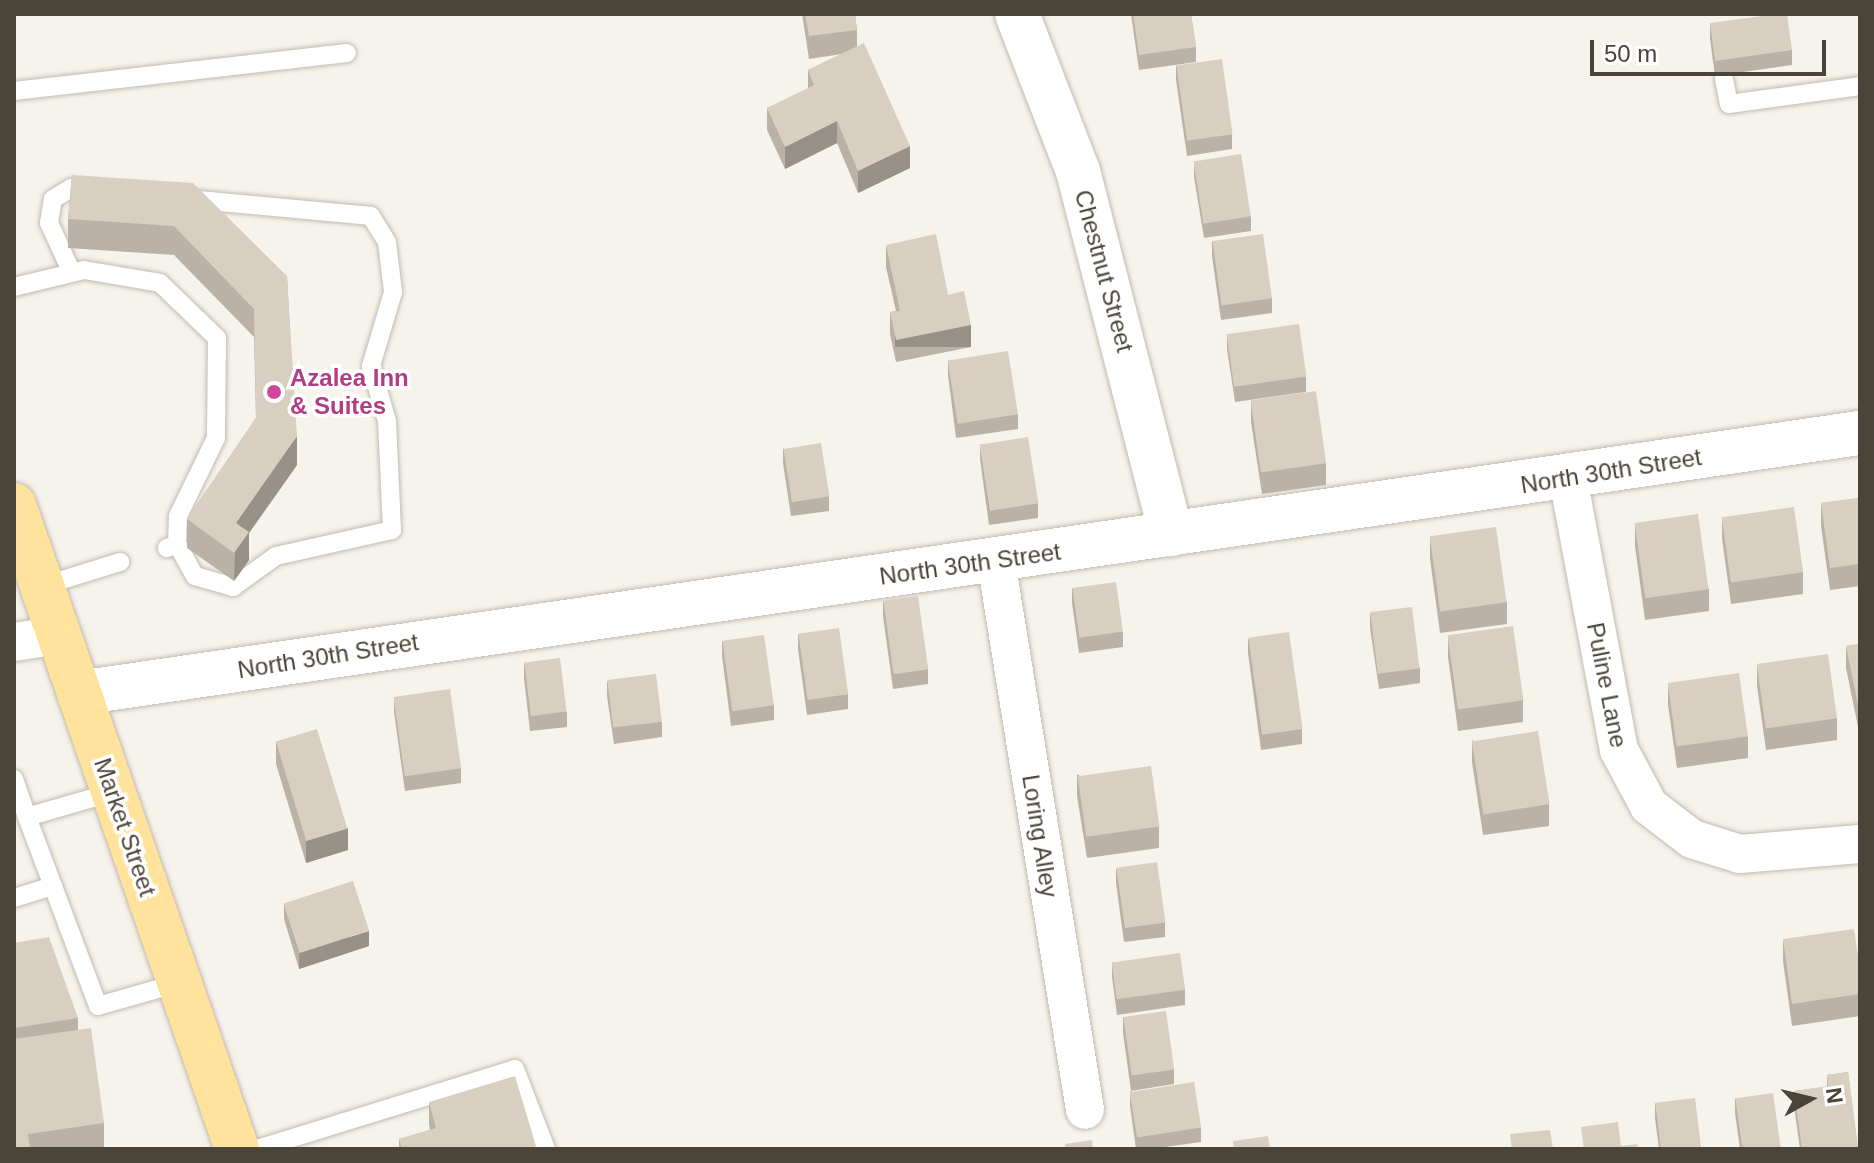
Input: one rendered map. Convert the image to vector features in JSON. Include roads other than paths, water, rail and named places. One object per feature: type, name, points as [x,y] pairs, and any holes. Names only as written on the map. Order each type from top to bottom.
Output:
[{"type":"main road","name":"Market Street","points":[[14,505],[237,1149]]},
{"type":"street","name":"Chestnut Street","points":[[1017,14],[1078,171],[1171,534]]},
{"type":"street","name":"North 30th Street","points":[[79,693],[1860,433]]},
{"type":"street","name":"Puline Lane","points":[[1568,478],[1619,750],[1649,806],[1692,839],[1740,854],[1860,844]]},
{"type":"street","name":"Loring Alley","points":[[996,561],[1085,1110]]},
{"type":"street","points":[[14,642],[59,635]]},
{"type":"lane","points":[[14,91],[347,53]]},
{"type":"lane","points":[[1724,79],[1729,104],[1860,86]]},
{"type":"lane","points":[[71,271],[49,223],[53,199],[71,188],[118,193]]},
{"type":"lane","points":[[14,287],[71,271],[160,283],[217,338],[216,438],[178,516],[172,546],[195,576],[233,587],[276,556],[381,538],[392,530],[387,421],[371,366],[393,292],[387,242],[371,216],[166,197]]},
{"type":"lane","points":[[42,586],[120,562]]},
{"type":"lane","points":[[14,779],[98,1006],[179,983]]},
{"type":"lane","points":[[27,817],[113,792]]},
{"type":"lane","points":[[14,898],[53,886]]},
{"type":"lane","points":[[257,1149],[515,1069],[546,1149]]},
{"type":"place","name":"Azalea Inn & Suites","points":[[274,392]]}]
